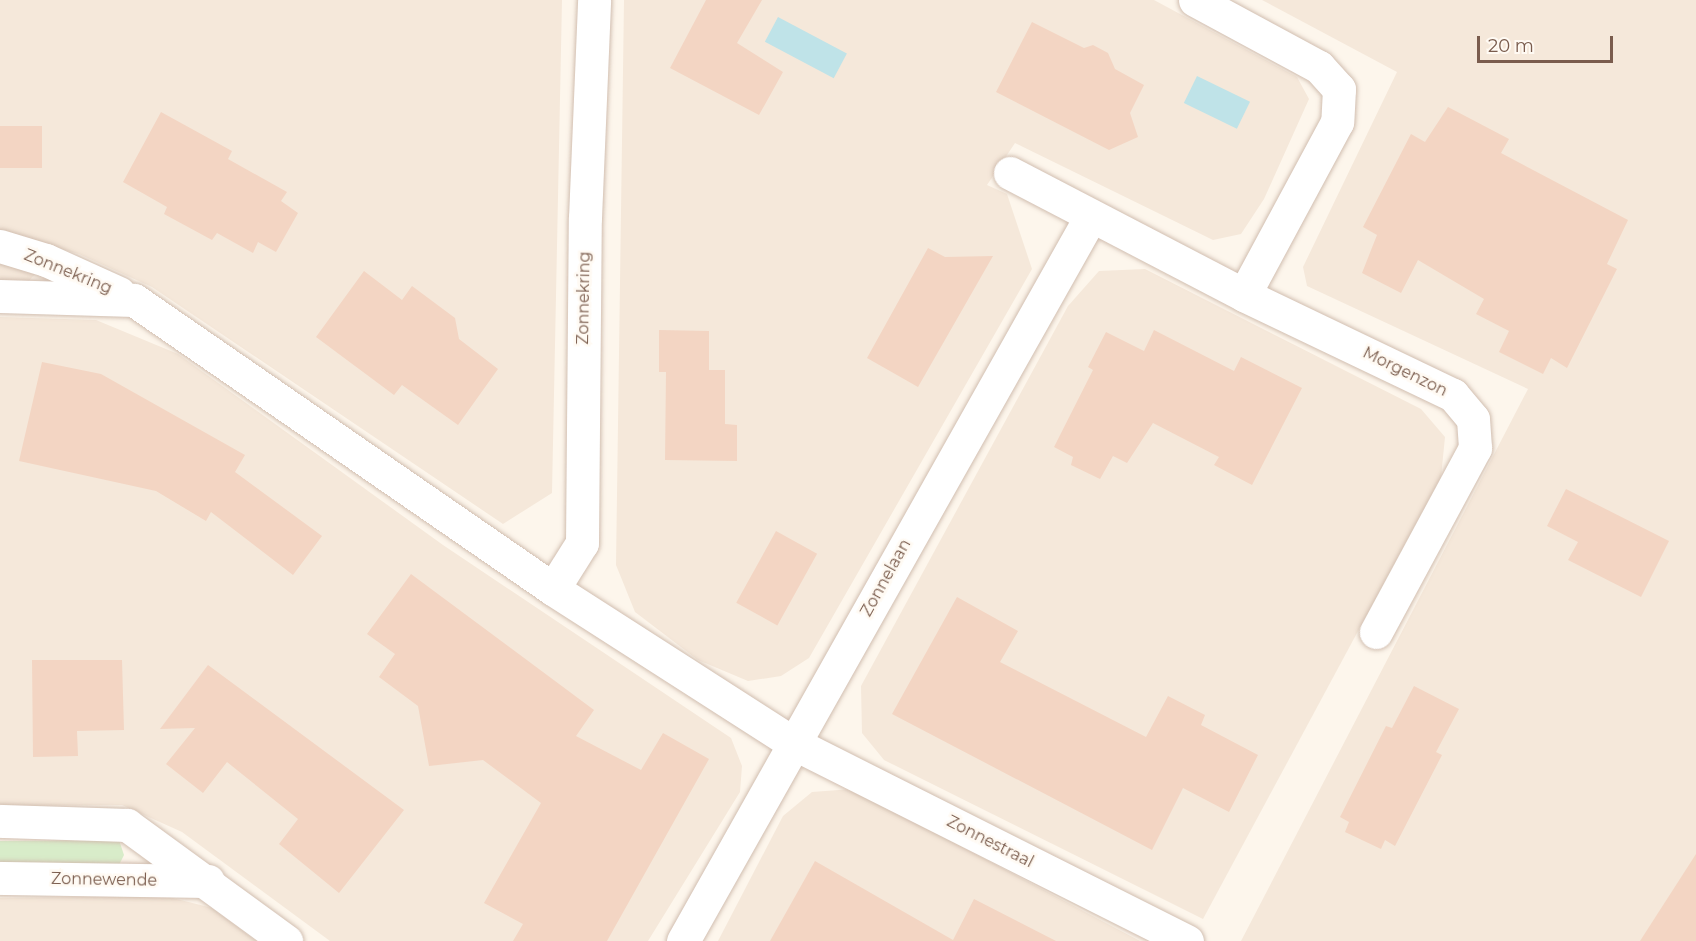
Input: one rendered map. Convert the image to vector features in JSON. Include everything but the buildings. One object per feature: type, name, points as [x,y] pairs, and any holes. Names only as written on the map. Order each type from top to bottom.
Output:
[{"type":"street","name":"Zonnekring","points":[[554,589],[582,543],[585,218],[594,0]]},
{"type":"street","points":[[1195,0],[1319,67],[1339,89],[1337,122],[1244,295]]},
{"type":"street","name":"Morgenzon","points":[[1010,173],[1244,295],[1454,395],[1473,419],[1475,448],[1376,632]]},
{"type":"street","name":"Zonnelaan","points":[[683,941],[1091,216]]},
{"type":"street","name":"Zonnekring","points":[[0,246],[46,260],[134,300],[554,589],[793,743]]},
{"type":"street","name":"Zonnekring","points":[[0,296],[134,300]]},
{"type":"street","name":"Zonnestraal","points":[[793,743],[1186,941]]},
{"type":"street","name":"Zonnewende","points":[[0,821],[127,825],[208,881],[286,941]]},
{"type":"street","name":"Zonnewende","points":[[0,878],[208,881]]},
{"type":"shaded area","points":[[0,0],[562,0],[552,493],[503,524],[152,287],[79,254],[0,232]]},
{"type":"shaded area","points":[[624,0],[1154,0],[1297,77],[1309,99],[1264,199],[1241,234],[1213,240],[1015,143],[987,185],[1007,194],[1032,269],[809,658],[781,676],[748,681],[698,660],[635,612],[616,565]]},
{"type":"shaded area","points":[[1262,0],[1696,0],[1696,941],[1241,941],[1528,389],[1307,286],[1303,267],[1397,72]]},
{"type":"shaded area","points":[[0,261],[36,273],[27,283],[0,283]]},
{"type":"shaded area","points":[[1145,269],[1421,409],[1445,437],[1441,477],[1203,919],[884,760],[862,733],[861,686],[1068,306],[1099,271]]},
{"type":"shaded area","points":[[0,317],[96,320],[178,354],[443,545],[731,738],[742,766],[740,792],[648,941],[330,941],[182,832],[122,805],[0,806]]},
{"type":"shaded area","points":[[852,789],[1140,941],[718,941],[783,816],[812,792]]},
{"type":"shaded area","points":[[165,896],[212,908],[256,941],[0,941],[0,898]]},
{"type":"green space","points":[[119,840],[124,855],[118,867],[0,866],[0,841]]},
{"type":"water","points":[[778,17],[847,54],[834,78],[765,42]]},
{"type":"water","points":[[1197,76],[1250,102],[1237,129],[1184,103]]}]
